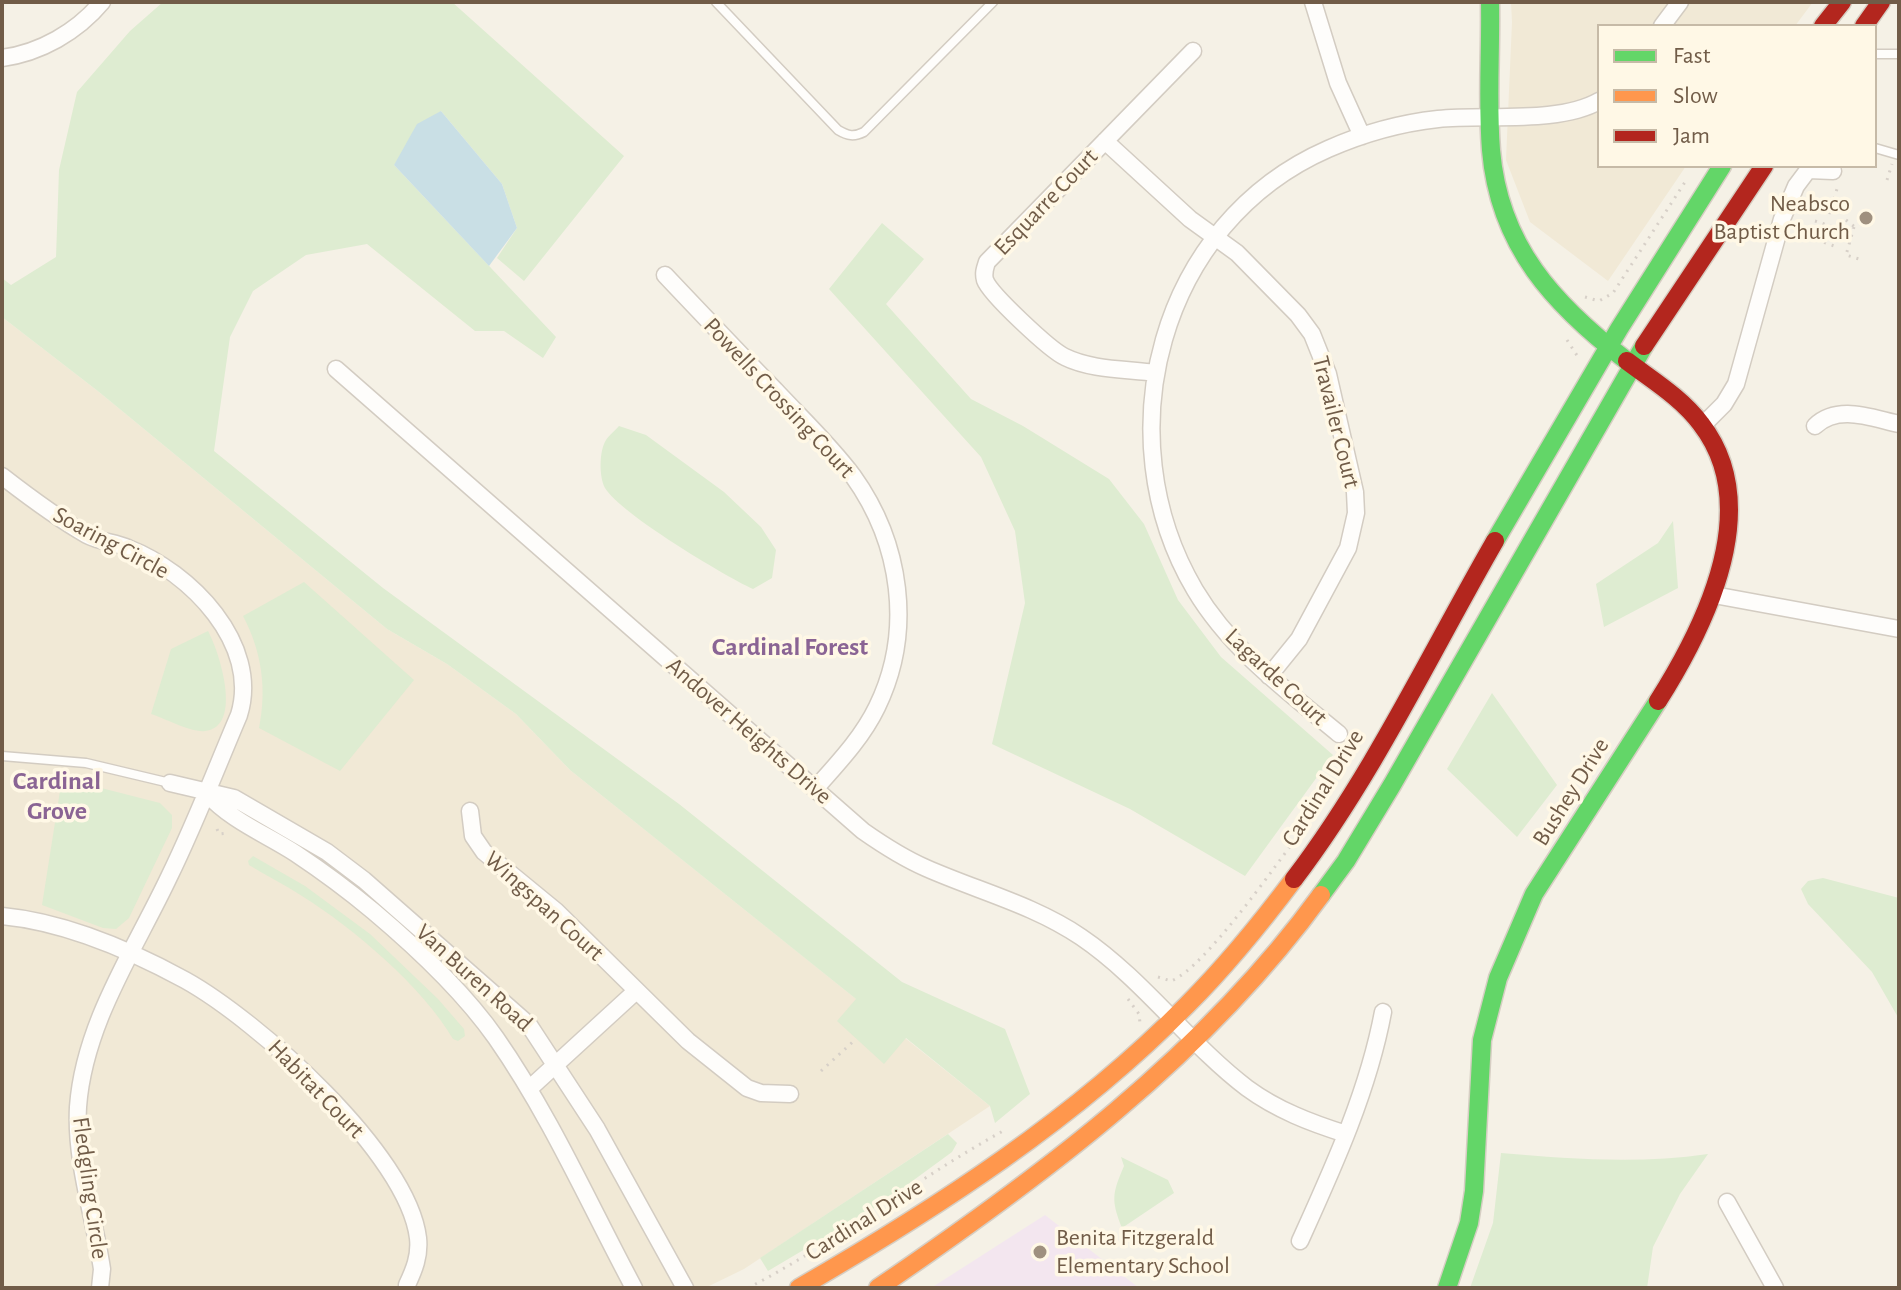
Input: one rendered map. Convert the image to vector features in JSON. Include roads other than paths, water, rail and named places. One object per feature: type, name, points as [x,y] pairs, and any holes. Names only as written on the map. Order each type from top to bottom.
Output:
[{"type":"main road","name":"Bushey Drive","points":[[1447,1288],[1469,1223],[1474,1191],[1482,1040],[1498,978],[1534,894],[1702,627],[1714,595],[1728,521],[1722,461],[1715,442],[1703,425],[1681,403],[1575,320],[1552,296],[1533,270],[1503,212],[1494,181],[1489,116],[1490,2]]},
{"type":"main road","points":[[1825,24],[1842,2]]},
{"type":"main road","points":[[1865,24],[1881,2]]},
{"type":"main road","name":"Cardinal Drive","points":[[799,1288],[908,1223],[998,1161],[1068,1107],[1172,1020],[1250,934],[1327,832],[1607,345],[1721,168]]},
{"type":"main road","points":[[878,1288],[979,1219],[1135,1094],[1195,1041],[1262,970],[1306,916],[1346,861],[1392,785],[1632,365],[1763,168]]},
{"type":"street","points":[[2,58],[39,48],[61,37],[102,2]]},
{"type":"street","points":[[1313,2],[1338,83],[1362,136]]},
{"type":"street","points":[[1664,24],[1680,2]]},
{"type":"street","name":"Esquarre Court","points":[[1156,373],[1082,363],[1064,357],[1049,347],[989,287],[985,279],[987,262],[1193,51]]},
{"type":"street","name":"Lagarde Court","points":[[1339,734],[1269,676],[1217,623],[1170,542],[1153,473],[1150,439],[1156,373],[1177,303],[1215,237],[1242,207],[1268,184],[1317,154],[1362,136],[1438,119],[1571,112],[1597,102]]},
{"type":"street","name":"Travailer Court","points":[[1105,141],[1190,219],[1237,253],[1298,315],[1312,334],[1328,374],[1355,492],[1356,513],[1348,548],[1299,639],[1269,676]]},
{"type":"street","points":[[1703,425],[1724,404],[1736,384],[1770,255],[1796,186],[1808,170],[1838,173]]},
{"type":"street","name":"Powells Crossing Court","points":[[665,275],[836,454],[875,511],[893,561],[899,617],[896,651],[889,679],[866,726],[815,789]]},
{"type":"street","name":"Andover Heights Drive","points":[[336,369],[863,831],[925,868],[1049,918],[1080,937],[1110,959],[1250,1090],[1279,1108],[1346,1134]]},
{"type":"street","points":[[1815,426],[1823,418],[1847,413],[1899,424]]},
{"type":"street","name":"Soaring Circle","points":[[2,476],[91,537],[129,548],[160,565],[222,622],[233,640],[245,688],[239,715],[205,792]]},
{"type":"street","points":[[1714,595],[1899,629]]},
{"type":"street","name":"Van Buren Road","points":[[170,783],[234,798],[327,852],[364,880],[529,1025],[597,1129],[685,1288]]},
{"type":"street","name":"Van Buren Road","points":[[205,792],[224,812],[295,853],[338,883],[404,939],[444,978],[494,1035],[572,1164],[634,1288]]},
{"type":"street","name":"Fledgling Circle","points":[[100,1288],[100,1257],[80,1152],[78,1111],[81,1083],[90,1046],[130,953],[170,876],[205,792]]},
{"type":"street","name":"Wingspan Court","points":[[470,811],[473,836],[484,852],[556,911],[688,1041],[741,1085],[761,1093],[790,1094]]},
{"type":"street","points":[[2,916],[50,924],[130,953]]},
{"type":"street","name":"Habitat Court","points":[[130,953],[187,981],[225,1007],[269,1039],[332,1099],[397,1183],[409,1208],[418,1251],[407,1285]]},
{"type":"street","points":[[529,1089],[635,992]]},
{"type":"street","points":[[1300,1241],[1346,1134],[1374,1053],[1383,1012]]},
{"type":"street","points":[[1727,1202],[1775,1288]]},
{"type":"lane","points":[[716,2],[838,130],[855,136],[864,132],[993,2]]},
{"type":"lane","points":[[1877,54],[1899,54]]},
{"type":"lane","points":[[1877,149],[1899,155]]},
{"type":"lane","points":[[2,756],[86,763],[170,783]]},
{"type":"water","points":[[441,111],[502,184],[517,228],[489,266],[394,165],[417,124]]},
{"type":"place","name":"Neabsco Baptist Church","points":[[1866,218]]},
{"type":"place","name":"Benita Fitzgerald Elementary School","points":[[1040,1252]]},
{"type":"district","name":"Cardinal Forest","points":[[790,647]]},
{"type":"district","name":"Cardinal Grove","points":[[57,796]]}]
